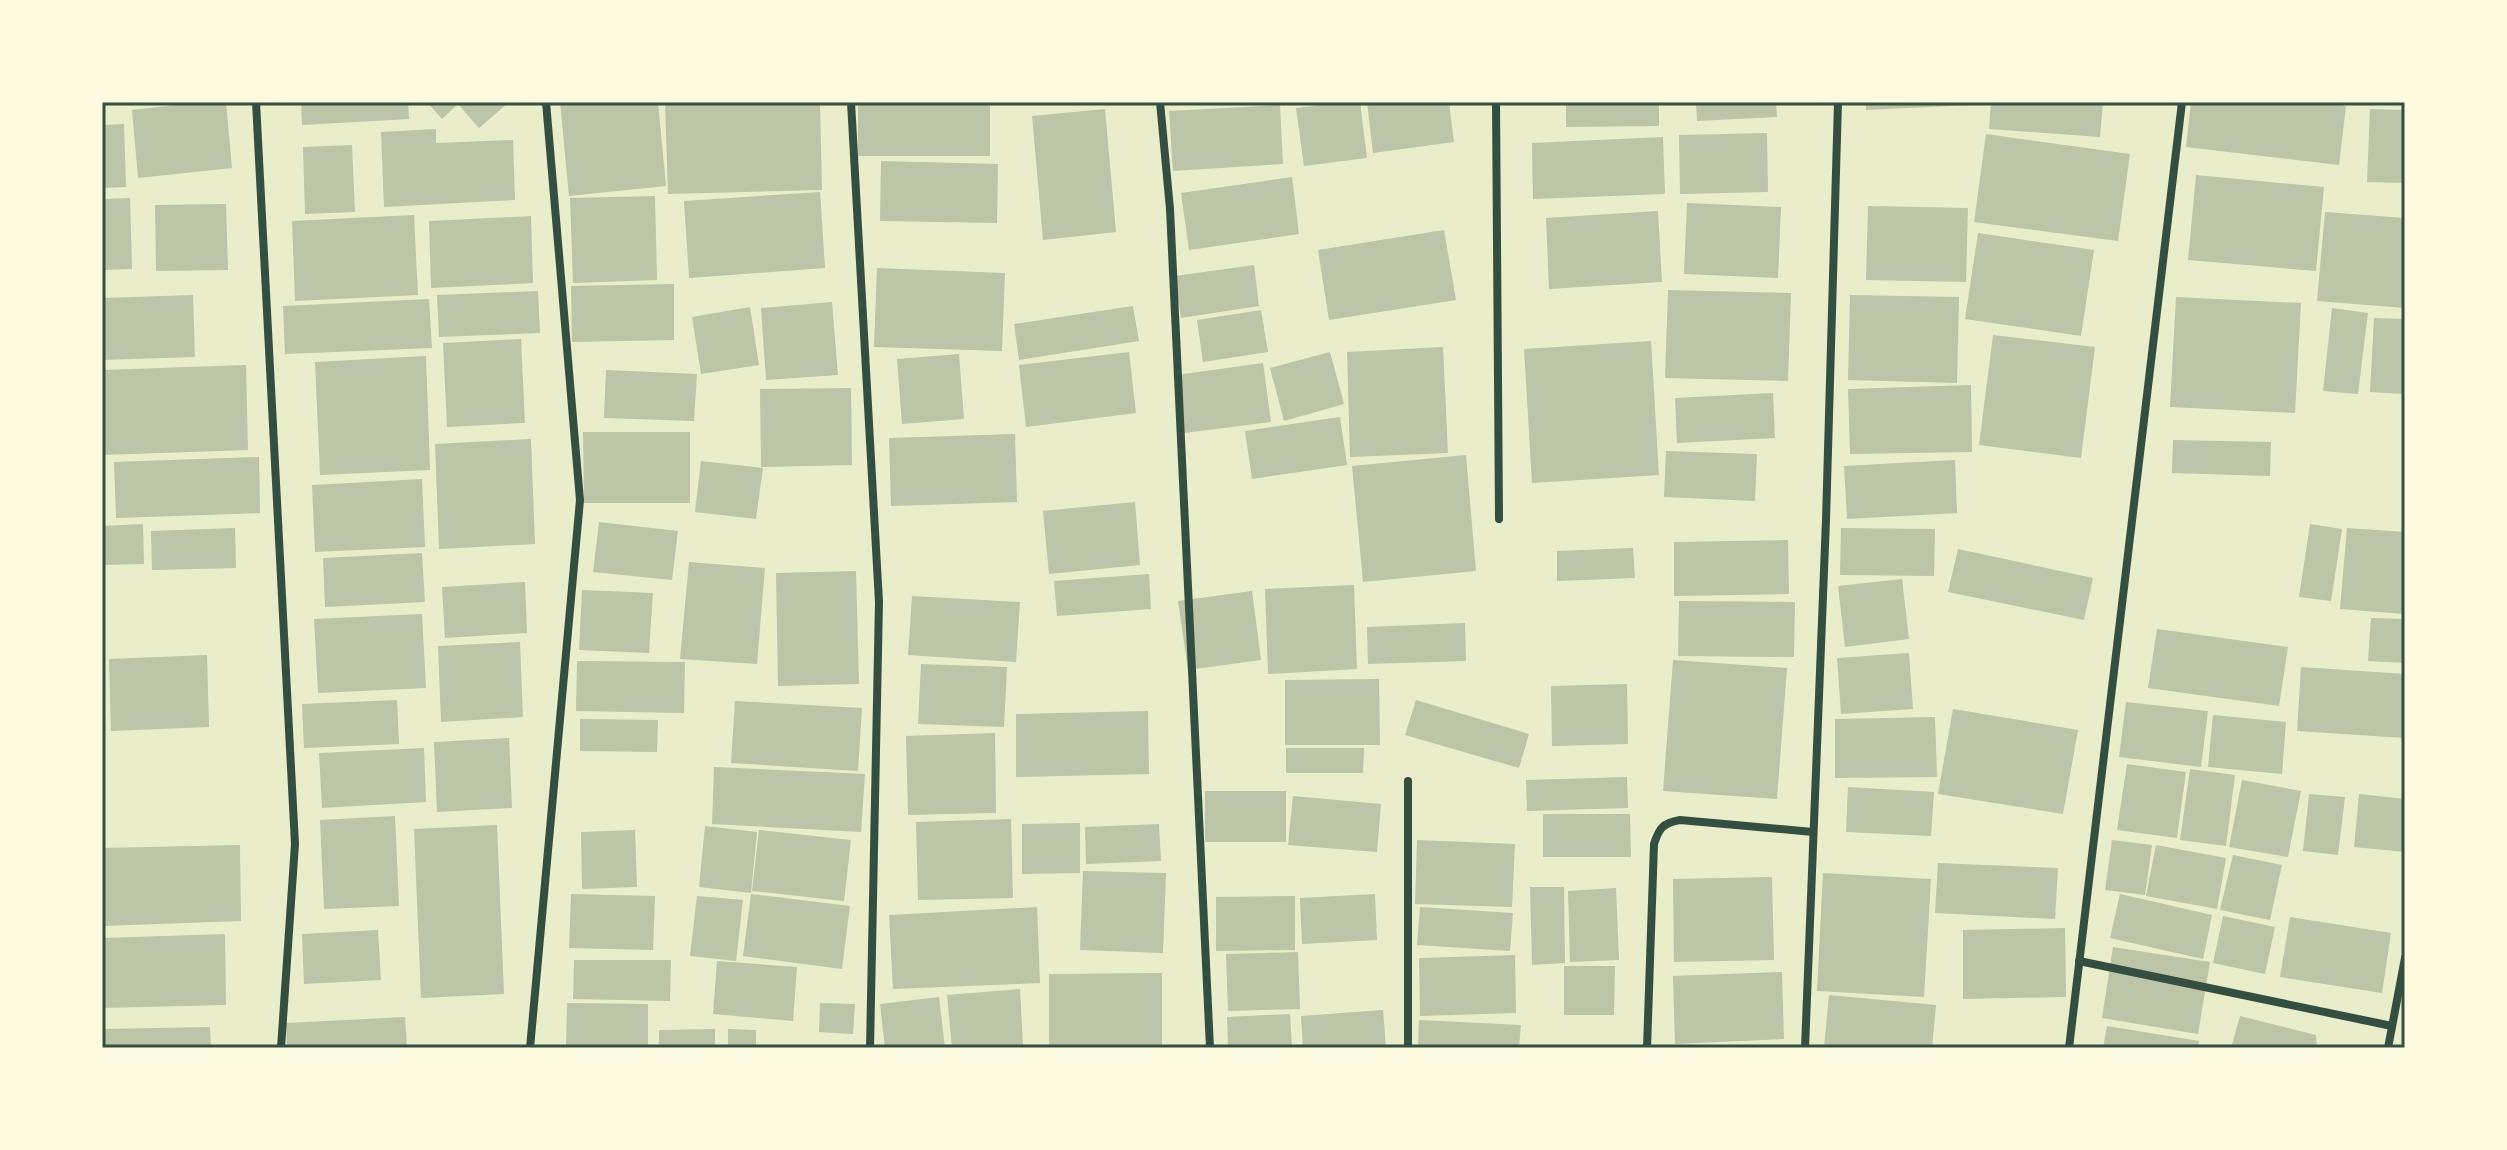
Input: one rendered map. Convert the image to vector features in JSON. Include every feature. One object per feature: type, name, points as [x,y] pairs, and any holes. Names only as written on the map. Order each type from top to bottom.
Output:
[{"type":"street","points":[[256,102],[295,844],[281,1048]]},
{"type":"street","points":[[530,1048],[580,500],[546,102]]},
{"type":"street","points":[[851,102],[879,602],[870,1048]]},
{"type":"street","points":[[1160,102],[1170,209],[1210,1048]]},
{"type":"street","points":[[1496,102],[1499,519]]},
{"type":"street","points":[[1805,1048],[1826,520],[1838,102]]},
{"type":"street","points":[[2069,1048],[2182,102]]},
{"type":"street","points":[[1408,781],[1408,1048]]},
{"type":"street","points":[[1647,1048],[1654,844],[1659,830],[1666,822],[1680,820],[1813,832]]},
{"type":"street","points":[[2388,1048],[2405,958]]},
{"type":"street","points":[[2079,961],[2392,1026]]},
{"type":"building","points":[[226,102],[232,168],[138,178],[132,110]]},
{"type":"building","points":[[301,102],[408,102],[409,119],[302,125]]},
{"type":"building","points":[[427,102],[509,102],[479,128],[458,104],[442,119]]},
{"type":"building","points":[[560,102],[658,102],[666,186],[569,196]]},
{"type":"building","points":[[665,102],[820,102],[822,190],[668,194]]},
{"type":"building","points":[[858,102],[990,102],[990,156],[858,156]]},
{"type":"building","points":[[1360,102],[1367,158],[1304,166],[1296,108]]},
{"type":"building","points":[[1367,102],[1449,102],[1454,142],[1373,153]]},
{"type":"building","points":[[1566,102],[1659,102],[1659,126],[1566,127]]},
{"type":"building","points":[[1696,102],[1776,102],[1777,117],[1697,121]]},
{"type":"building","points":[[1866,102],[1971,102],[1971,105],[1866,110]]},
{"type":"building","points":[[1991,102],[2103,102],[2100,137],[1989,129]]},
{"type":"building","points":[[2191,102],[2313,102],[2346,106],[2339,165],[2186,147]]},
{"type":"building","points":[[1280,105],[1283,164],[1173,171],[1169,111]]},
{"type":"building","points":[[1105,109],[1116,232],[1043,240],[1032,116]]},
{"type":"building","points":[[2370,109],[2405,110],[2405,183],[2367,182]]},
{"type":"building","points":[[124,124],[126,187],[102,188],[102,125]]},
{"type":"building","points":[[436,129],[436,143],[513,140],[515,200],[384,207],[381,132]]},
{"type":"building","points":[[1767,133],[1768,192],[1680,194],[1679,135]]},
{"type":"building","points":[[1986,134],[2130,154],[2118,241],[1974,222]]},
{"type":"building","points":[[1663,137],[1665,194],[1533,199],[1532,143]]},
{"type":"building","points":[[352,145],[355,212],[305,214],[303,147]]},
{"type":"building","points":[[881,161],[998,164],[997,223],[880,221]]},
{"type":"building","points":[[2196,175],[2324,187],[2316,271],[2188,260]]},
{"type":"building","points":[[1292,177],[1299,234],[1189,250],[1181,193]]},
{"type":"building","points":[[820,192],[825,268],[689,278],[684,201]]},
{"type":"building","points":[[655,196],[657,280],[573,283],[570,198]]},
{"type":"building","points":[[130,198],[132,269],[102,270],[102,199]]},
{"type":"building","points":[[1687,203],[1781,207],[1778,278],[1684,274]]},
{"type":"building","points":[[226,204],[228,270],[156,271],[155,205]]},
{"type":"building","points":[[1868,206],[1968,208],[1966,282],[1866,280]]},
{"type":"building","points":[[1658,211],[1662,282],[1549,289],[1546,218]]},
{"type":"building","points":[[2325,212],[2405,218],[2405,308],[2317,301]]},
{"type":"building","points":[[414,215],[418,295],[295,301],[292,221]]},
{"type":"building","points":[[531,216],[533,283],[431,288],[429,221]]},
{"type":"building","points":[[1444,230],[1456,300],[1329,320],[1318,250]]},
{"type":"building","points":[[1978,233],[2094,250],[2081,336],[1965,319]]},
{"type":"building","points":[[1254,265],[1259,306],[1181,318],[1175,276]]},
{"type":"building","points":[[877,268],[1005,273],[1002,351],[874,347]]},
{"type":"building","points":[[674,284],[674,340],[572,342],[571,286]]},
{"type":"building","points":[[1668,290],[1791,293],[1788,381],[1665,378]]},
{"type":"building","points":[[538,291],[540,333],[439,337],[437,295]]},
{"type":"building","points":[[193,295],[195,357],[102,360],[102,298]]},
{"type":"building","points":[[1850,295],[1959,297],[1957,383],[1848,380]]},
{"type":"building","points":[[2176,297],[2301,303],[2295,413],[2170,407]]},
{"type":"building","points":[[429,299],[432,348],[285,354],[283,306]]},
{"type":"building","points":[[832,302],[838,375],[766,380],[761,308]]},
{"type":"building","points":[[1133,306],[1139,341],[1019,360],[1014,324]]},
{"type":"building","points":[[750,307],[759,365],[701,374],[692,317]]},
{"type":"building","points":[[2332,308],[2368,313],[2358,394],[2323,391]]},
{"type":"building","points":[[1261,310],[1268,352],[1203,362],[1197,320]]},
{"type":"building","points":[[2374,318],[2405,319],[2405,394],[2370,392]]},
{"type":"building","points":[[1993,335],[2095,347],[2081,458],[1979,445]]},
{"type":"building","points":[[521,339],[525,423],[447,427],[443,343]]},
{"type":"building","points":[[1651,341],[1659,475],[1532,483],[1524,349]]},
{"type":"building","points":[[1443,347],[1448,453],[1350,457],[1347,352]]},
{"type":"building","points":[[1129,352],[1136,413],[1026,427],[1019,365]]},
{"type":"building","points":[[1330,352],[1344,404],[1284,421],[1270,368]]},
{"type":"building","points":[[959,354],[964,419],[902,424],[897,359]]},
{"type":"building","points":[[426,356],[430,470],[320,475],[315,362]]},
{"type":"building","points":[[1263,363],[1271,422],[1184,433],[1176,375]]},
{"type":"building","points":[[246,365],[248,450],[102,455],[102,370]]},
{"type":"building","points":[[606,370],[697,374],[694,421],[604,418]]},
{"type":"building","points":[[1971,385],[1972,452],[1850,454],[1848,389]]},
{"type":"building","points":[[851,388],[852,465],[761,467],[760,389]]},
{"type":"building","points":[[1773,393],[1775,438],[1677,443],[1675,398]]},
{"type":"building","points":[[1340,417],[1347,465],[1252,479],[1245,431]]},
{"type":"building","points":[[583,432],[690,432],[690,503],[584,503]]},
{"type":"building","points":[[1015,434],[1017,502],[891,506],[889,438]]},
{"type":"building","points":[[531,439],[535,544],[439,549],[435,444]]},
{"type":"building","points":[[2173,440],[2271,442],[2270,476],[2172,473]]},
{"type":"building","points":[[1666,451],[1757,454],[1755,501],[1664,497]]},
{"type":"building","points":[[1466,455],[1476,571],[1363,582],[1352,466]]},
{"type":"building","points":[[259,457],[260,513],[116,518],[114,462]]},
{"type":"building","points":[[1955,460],[1957,513],[1847,519],[1844,466]]},
{"type":"building","points":[[701,461],[763,468],[756,519],[695,512]]},
{"type":"building","points":[[422,479],[425,547],[315,552],[312,485]]},
{"type":"building","points":[[1135,502],[1140,565],[1049,574],[1043,511]]},
{"type":"building","points":[[599,522],[678,531],[672,580],[593,572]]},
{"type":"building","points":[[143,524],[144,564],[102,565],[102,526]]},
{"type":"building","points":[[2310,524],[2342,529],[2331,601],[2299,597]]},
{"type":"building","points":[[235,528],[236,568],[152,570],[151,531]]},
{"type":"building","points":[[1841,528],[1935,529],[1934,576],[1840,575]]},
{"type":"building","points":[[2347,528],[2405,532],[2405,614],[2340,609]]},
{"type":"building","points":[[1788,540],[1789,594],[1674,596],[1674,542]]},
{"type":"building","points":[[1633,548],[1635,578],[1557,581],[1557,551]]},
{"type":"building","points":[[1958,549],[2093,578],[2084,620],[1948,592]]},
{"type":"building","points":[[422,553],[425,602],[325,607],[323,558]]},
{"type":"building","points":[[689,562],[765,568],[757,664],[680,659]]},
{"type":"building","points":[[856,571],[859,684],[778,686],[776,573]]},
{"type":"building","points":[[1149,574],[1151,609],[1057,616],[1054,581]]},
{"type":"building","points":[[1902,579],[1909,639],[1845,647],[1838,586]]},
{"type":"building","points":[[525,582],[527,633],[445,638],[442,587]]},
{"type":"building","points":[[1354,585],[1357,669],[1268,674],[1265,589]]},
{"type":"building","points":[[582,590],[653,593],[649,653],[579,650]]},
{"type":"building","points":[[1252,591],[1261,660],[1188,670],[1178,601]]},
{"type":"building","points":[[912,596],[1020,602],[1016,662],[908,655]]},
{"type":"building","points":[[1679,601],[1795,602],[1794,657],[1678,656]]},
{"type":"building","points":[[422,614],[426,688],[318,693],[314,619]]},
{"type":"building","points":[[2371,618],[2405,619],[2405,663],[2368,661]]},
{"type":"building","points":[[1465,623],[1466,661],[1368,664],[1367,627]]},
{"type":"building","points":[[2157,629],[2288,647],[2279,706],[2148,688]]},
{"type":"building","points":[[520,642],[523,717],[441,722],[438,646]]},
{"type":"building","points":[[1909,653],[1913,709],[1841,714],[1837,658]]},
{"type":"building","points":[[207,655],[209,727],[111,731],[109,659]]},
{"type":"building","points":[[1673,660],[1787,668],[1777,799],[1663,791]]},
{"type":"building","points":[[577,661],[685,662],[684,713],[576,711]]},
{"type":"building","points":[[921,664],[1007,667],[1004,727],[918,724]]},
{"type":"building","points":[[2301,667],[2405,674],[2405,738],[2297,731]]},
{"type":"building","points":[[1379,679],[1380,745],[1285,745],[1285,680]]},
{"type":"building","points":[[1627,684],[1628,744],[1552,746],[1551,686]]},
{"type":"building","points":[[397,700],[399,744],[304,748],[302,704]]},
{"type":"building","points":[[1416,700],[1529,734],[1519,768],[1405,735]]},
{"type":"building","points":[[735,701],[862,708],[858,771],[731,763]]},
{"type":"building","points":[[2126,702],[2208,711],[2201,767],[2119,757]]},
{"type":"building","points":[[1953,709],[2078,730],[2063,814],[1938,794]]},
{"type":"building","points":[[1148,711],[1149,774],[1016,777],[1016,714]]},
{"type":"building","points":[[2213,715],[2286,722],[2282,774],[2208,767]]},
{"type":"building","points":[[1935,717],[1937,777],[1835,778],[1835,719]]},
{"type":"building","points":[[580,719],[658,720],[657,752],[580,751]]},
{"type":"building","points":[[995,733],[996,813],[908,815],[906,736]]},
{"type":"building","points":[[509,738],[512,808],[437,812],[434,742]]},
{"type":"building","points":[[424,748],[426,802],[322,808],[319,753]]},
{"type":"building","points":[[1286,748],[1364,748],[1363,773],[1286,773]]},
{"type":"building","points":[[2127,764],[2186,772],[2177,838],[2117,830]]},
{"type":"building","points":[[714,767],[865,774],[861,832],[712,824]]},
{"type":"building","points":[[2190,769],[2235,775],[2226,846],[2180,840]]},
{"type":"building","points":[[1627,777],[1628,808],[1527,811],[1526,780]]},
{"type":"building","points":[[2242,780],[2301,791],[2288,857],[2229,847]]},
{"type":"building","points":[[1848,787],[1934,792],[1931,836],[1846,832]]},
{"type":"building","points":[[1205,791],[1286,791],[1286,842],[1205,842]]},
{"type":"building","points":[[2309,794],[2345,797],[2338,855],[2303,851]]},
{"type":"building","points":[[2359,794],[2405,799],[2405,852],[2354,847]]},
{"type":"building","points":[[1293,796],[1381,804],[1377,852],[1288,845]]},
{"type":"building","points":[[1543,814],[1630,814],[1631,857],[1543,857]]},
{"type":"building","points":[[395,816],[399,906],[324,909],[320,820]]},
{"type":"building","points":[[1011,819],[1013,898],[918,900],[916,822]]},
{"type":"building","points":[[1080,823],[1080,873],[1022,874],[1022,824]]},
{"type":"building","points":[[1159,824],[1161,861],[1086,864],[1085,827]]},
{"type":"building","points":[[497,825],[504,994],[421,998],[414,829]]},
{"type":"building","points":[[705,826],[757,832],[751,893],[699,887]]},
{"type":"building","points":[[635,830],[637,887],[582,889],[581,832]]},
{"type":"building","points":[[759,830],[851,840],[844,901],[752,891]]},
{"type":"building","points":[[1417,840],[1515,844],[1512,907],[1415,904]]},
{"type":"building","points":[[2112,840],[2152,845],[2145,895],[2105,890]]},
{"type":"building","points":[[240,845],[241,921],[102,926],[102,848]]},
{"type":"building","points":[[2156,845],[2226,858],[2217,909],[2146,896]]},
{"type":"building","points":[[2233,855],[2282,865],[2270,920],[2220,910]]},
{"type":"building","points":[[1938,863],[2058,868],[2055,919],[1935,913]]},
{"type":"building","points":[[1083,871],[1166,873],[1163,953],[1080,950]]},
{"type":"building","points":[[1823,873],[1931,879],[1924,997],[1817,991]]},
{"type":"building","points":[[1772,877],[1774,960],[1674,962],[1673,879]]},
{"type":"building","points":[[1530,887],[1564,887],[1565,963],[1532,965]]},
{"type":"building","points":[[1616,888],[1619,960],[1570,962],[1568,891]]},
{"type":"building","points":[[571,894],[655,896],[653,950],[569,948]]},
{"type":"building","points":[[751,894],[850,906],[842,969],[743,956]]},
{"type":"building","points":[[1375,894],[1377,940],[1302,944],[1300,898]]},
{"type":"building","points":[[2120,894],[2212,915],[2203,959],[2110,938]]},
{"type":"building","points":[[697,896],[743,900],[736,961],[690,956]]},
{"type":"building","points":[[1295,896],[1295,950],[1216,951],[1216,897]]},
{"type":"building","points":[[1037,907],[1040,983],[893,989],[889,915]]},
{"type":"building","points":[[1420,907],[1513,913],[1510,951],[1417,945]]},
{"type":"building","points":[[2223,916],[2275,927],[2265,974],[2213,963]]},
{"type":"building","points":[[2290,917],[2391,933],[2382,993],[2280,977]]},
{"type":"building","points":[[2065,928],[2066,997],[1963,999],[1963,930]]},
{"type":"building","points":[[378,930],[381,980],[304,984],[302,934]]},
{"type":"building","points":[[225,934],[226,1005],[102,1008],[102,938]]},
{"type":"building","points":[[2113,947],[2210,962],[2198,1034],[2102,1018]]},
{"type":"building","points":[[1298,952],[1300,1009],[1228,1011],[1226,954]]},
{"type":"building","points":[[1515,955],[1516,1013],[1420,1016],[1419,958]]},
{"type":"building","points":[[574,960],[671,960],[670,1001],[573,999]]},
{"type":"building","points":[[717,961],[797,967],[793,1021],[713,1014]]},
{"type":"building","points":[[1564,966],[1615,966],[1614,1015],[1564,1015]]},
{"type":"building","points":[[1782,972],[1784,1039],[1675,1044],[1673,976]]},
{"type":"building","points":[[1162,973],[1162,1047],[1049,1048],[1049,974]]},
{"type":"building","points":[[1020,989],[1023,1045],[952,1048],[947,995]]},
{"type":"building","points":[[1829,995],[1936,1005],[1932,1048],[1824,1048]]},
{"type":"building","points":[[939,997],[945,1048],[885,1048],[880,1004]]},
{"type":"building","points":[[567,1003],[648,1004],[648,1048],[566,1048]]},
{"type":"building","points":[[820,1003],[855,1004],[853,1034],[819,1032]]},
{"type":"building","points":[[1383,1010],[1386,1048],[1303,1048],[1301,1016]]},
{"type":"building","points":[[1290,1014],[1292,1048],[1228,1048],[1227,1017]]},
{"type":"building","points":[[2240,1016],[2316,1035],[2317,1048],[2231,1048]]},
{"type":"building","points":[[405,1017],[407,1048],[287,1048],[286,1023]]},
{"type":"building","points":[[1419,1020],[1521,1025],[1519,1048],[1418,1048]]},
{"type":"building","points":[[2107,1026],[2199,1041],[2198,1048],[2103,1048]]},
{"type":"building","points":[[210,1027],[211,1048],[102,1048],[102,1029]]},
{"type":"building","points":[[715,1029],[715,1048],[659,1048],[659,1030]]},
{"type":"building","points":[[728,1029],[756,1030],[756,1048],[728,1048]]}]
